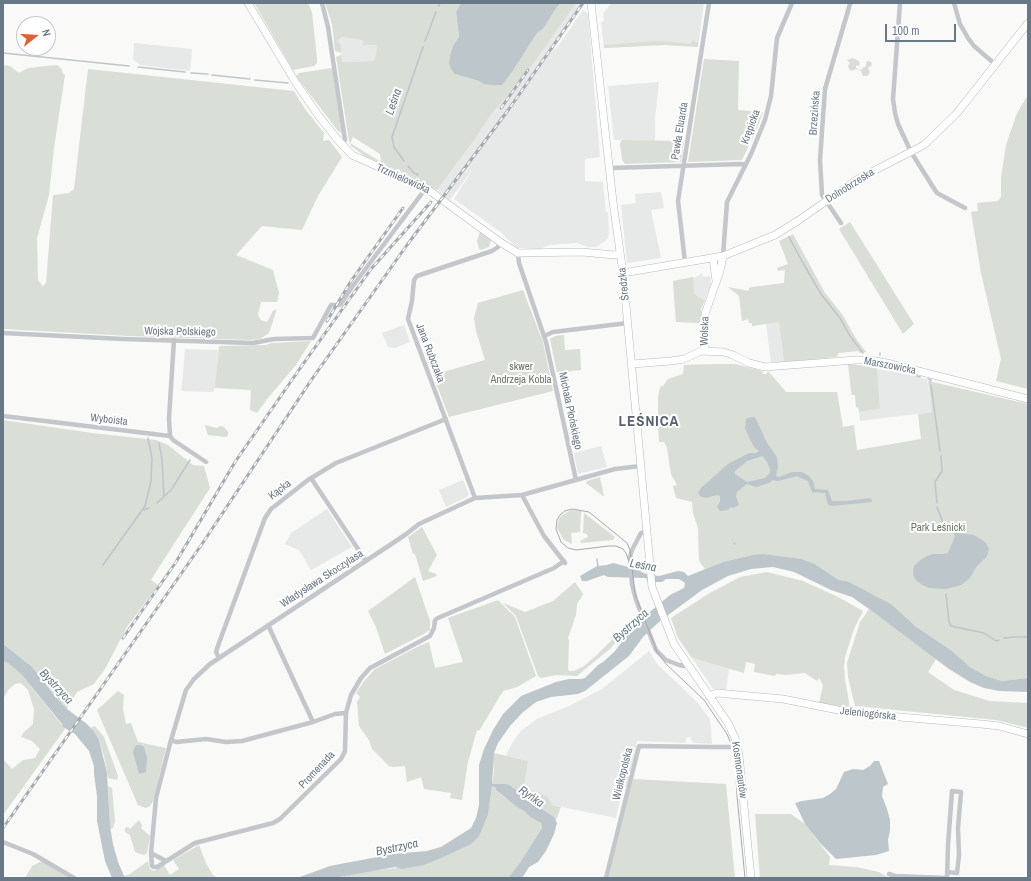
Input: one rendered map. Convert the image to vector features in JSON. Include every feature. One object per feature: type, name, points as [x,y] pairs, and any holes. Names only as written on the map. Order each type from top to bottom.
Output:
[{"type":"street","name":"Trzmielowicka","points":[[248,3],[309,103],[341,144],[352,155],[426,188],[500,242],[518,253]]},
{"type":"street","points":[[322,3],[328,28],[345,140],[341,144]]},
{"type":"street","name":"Średzka","points":[[591,3],[620,254],[624,273],[641,466],[644,532],[654,594]]},
{"type":"street","name":"Pawła Eluarda","points":[[685,262],[678,201],[709,3]]},
{"type":"street","name":"Krępicka","points":[[723,256],[727,202],[757,141],[766,115],[771,96],[777,38],[792,3]]},
{"type":"street","points":[[900,3],[893,101],[898,124],[911,152],[936,191],[964,208]]},
{"type":"street","points":[[954,3],[960,24],[968,38],[974,46],[996,65]]},
{"type":"street","name":"Brzezińska","points":[[841,223],[822,195],[820,171],[825,92],[850,4]]},
{"type":"street","name":"Dolnobrzeska","points":[[624,273],[723,256],[777,234],[858,179],[924,145],[957,113],[996,65],[1028,22]]},
{"type":"street","points":[[610,168],[745,165]]},
{"type":"street","name":"Wojska Polskiego","points":[[3,333],[253,343],[274,339],[313,338],[331,305],[340,305],[426,188]]},
{"type":"street","name":"Jana Rubczaka","points":[[475,498],[408,322],[414,280],[421,273],[492,251],[498,247],[500,242]]},
{"type":"street","points":[[518,253],[582,252],[614,255],[620,254]]},
{"type":"street","name":"Michała Płońskiego","points":[[518,253],[519,263],[551,361],[576,480]]},
{"type":"street","name":"Wolska","points":[[632,364],[684,359],[698,352],[705,351],[705,314],[716,285],[723,256]]},
{"type":"street","name":"Wolska","points":[[713,258],[716,285]]},
{"type":"street","points":[[544,336],[554,332],[628,323]]},
{"type":"street","points":[[174,340],[170,436],[173,440],[206,462]]},
{"type":"street","name":"Marszowicka","points":[[705,351],[724,352],[734,355],[749,363],[765,367],[869,360],[893,364],[1028,398]]},
{"type":"street","name":"Wyboista","points":[[3,416],[170,436]]},
{"type":"street","name":"Kącka","points":[[219,658],[216,652],[265,518],[271,509],[311,478],[347,457],[446,419]]},
{"type":"street","name":"Władysława Skoczylasa","points":[[151,854],[156,798],[171,740],[186,690],[201,672],[219,658],[366,561],[419,524],[475,498],[522,495],[615,469],[641,466]]},
{"type":"street","points":[[311,478],[366,561]]},
{"type":"street","name":"Promenada","points":[[151,854],[151,864],[154,867],[157,867],[195,843],[273,823],[284,816],[341,760],[346,744],[346,713],[354,690],[365,673],[375,664],[430,636],[434,628],[435,620],[565,562],[544,536],[522,495]]},
{"type":"street","points":[[644,532],[632,550],[630,556],[632,584],[638,606],[653,647],[660,656],[679,665],[685,666],[687,664]]},
{"type":"street","name":"Kosmonautów","points":[[654,594],[674,644],[728,723],[737,745],[751,878]]},
{"type":"street","points":[[268,626],[313,722]]},
{"type":"street","name":"Jeleniogórska","points":[[709,696],[717,693],[783,699],[853,713],[999,726],[1028,734]]},
{"type":"street","points":[[171,740],[176,742],[206,739],[233,742],[313,722],[335,714],[346,713]]},
{"type":"street","name":"Wielkopolska","points":[[606,878],[639,746],[712,747],[737,745]]},
{"type":"street","points":[[889,874],[895,876],[947,878],[947,872],[952,791],[961,792],[957,872],[947,872]]},
{"type":"street","points":[[3,842],[33,854],[74,878]]},
{"type":"street","points":[[151,854],[166,861]]},
{"type":"shaded area","points":[[461,3],[561,3],[543,29],[537,33],[502,85],[493,85],[484,84],[479,81],[455,74],[451,69],[449,63],[450,56],[453,46],[459,37],[456,12]]},
{"type":"shaded area","points":[[576,3],[585,3],[554,48],[556,49],[583,10],[588,14],[600,157],[585,159],[585,181],[603,182],[606,212],[608,212],[608,238],[596,247],[588,247],[577,243],[549,245],[540,249],[518,248],[502,233],[454,199],[473,169],[450,200],[437,190],[490,116],[510,92]]},
{"type":"shaded area","points":[[611,3],[704,3],[698,47],[664,45],[604,48],[601,22],[604,21],[603,14]]},
{"type":"shaded area","points":[[340,37],[361,40],[364,42],[363,45],[377,44],[376,61],[341,62],[341,45],[338,41]]},
{"type":"shaded area","points":[[134,43],[192,49],[190,71],[140,65],[133,59]]},
{"type":"shaded area","points":[[659,82],[655,119],[655,141],[614,140],[608,86]]},
{"type":"shaded area","points":[[661,192],[664,208],[651,210],[661,258],[627,263],[621,205],[636,203],[635,194]]},
{"type":"shaded area","points":[[702,273],[703,277],[710,276],[711,285],[701,309],[701,323],[676,322],[673,281],[696,277]]},
{"type":"shaded area","points":[[779,321],[784,362],[771,362],[766,324]]},
{"type":"shaded area","points":[[404,325],[410,342],[395,348],[388,347],[382,333]]},
{"type":"shaded area","points":[[185,349],[218,350],[216,386],[213,392],[181,391]]},
{"type":"shaded area","points":[[877,367],[927,379],[932,412],[860,421],[859,412],[880,409]]},
{"type":"shaded area","points":[[754,417],[756,419],[767,443],[777,457],[778,467],[776,476],[779,477],[792,472],[802,472],[809,476],[813,481],[815,489],[828,490],[832,501],[871,498],[872,502],[832,506],[828,505],[825,493],[812,492],[808,481],[797,476],[778,481],[773,480],[769,483],[756,487],[747,484],[737,492],[736,496],[739,505],[733,508],[730,507],[728,510],[720,511],[717,507],[720,502],[720,496],[717,495],[706,498],[700,496],[698,493],[701,488],[728,464],[749,453],[756,453],[759,451],[754,447],[745,429],[746,419]],"holes":[[[763,456],[770,470],[769,474],[765,478],[747,482],[735,474],[735,471],[747,461]]]},
{"type":"shaded area","points":[[601,446],[607,467],[578,474],[574,453]]},
{"type":"shaded area","points":[[463,480],[469,494],[467,497],[446,507],[439,490]]},
{"type":"shaded area","points":[[327,509],[352,547],[311,570],[299,550],[285,544],[291,533]]},
{"type":"shaded area","points":[[943,523],[959,533],[974,535],[986,543],[989,549],[987,556],[977,566],[969,579],[961,585],[946,589],[929,588],[916,580],[913,575],[914,566],[927,556],[948,553],[955,536],[953,532]]},
{"type":"shaded area","points":[[763,554],[801,559],[815,564],[839,580],[847,581],[892,605],[915,626],[952,651],[970,667],[986,676],[1002,681],[1028,678],[1028,692],[999,691],[984,688],[970,682],[949,669],[852,597],[831,590],[794,572],[773,567],[751,569],[728,576],[702,590],[660,621],[643,637],[629,656],[585,691],[578,694],[551,697],[536,702],[522,713],[510,726],[498,743],[494,753],[492,784],[509,785],[554,817],[557,823],[554,834],[546,851],[538,862],[529,867],[522,878],[508,878],[520,863],[542,828],[541,823],[530,817],[492,786],[488,815],[479,836],[471,844],[424,865],[402,869],[395,867],[334,878],[297,878],[330,866],[393,854],[427,851],[441,847],[471,828],[476,818],[479,805],[479,765],[484,749],[503,714],[521,696],[556,682],[585,678],[614,652],[638,622],[670,595],[684,588],[685,584],[679,579],[666,579],[662,582],[648,582],[646,578],[608,577],[604,575],[587,581],[582,581],[580,576],[597,566],[613,563],[636,569],[646,574],[659,576],[678,571],[684,572],[688,576],[723,562]]},
{"type":"shaded area","points":[[3,644],[31,666],[52,693],[67,709],[87,724],[99,740],[107,773],[110,826],[113,844],[118,862],[125,878],[112,878],[105,861],[97,821],[97,796],[94,766],[89,751],[75,734],[63,727],[22,675],[8,663],[3,661]]},
{"type":"shaded area","points":[[649,651],[657,664],[696,701],[710,719],[712,744],[693,743],[690,737],[687,737],[685,743],[637,741],[627,787],[623,786],[616,818],[552,805],[548,797],[539,792],[524,788],[528,761],[506,756],[512,743],[521,731],[537,719],[569,706],[602,689]]},
{"type":"shaded area","points":[[692,658],[729,669],[726,690],[713,689]]},
{"type":"shaded area","points":[[137,745],[144,747],[147,758],[146,772],[139,774],[133,752]]},
{"type":"shaded area","points":[[874,761],[879,761],[888,784],[883,787],[882,796],[890,820],[888,840],[889,851],[876,855],[836,859],[820,843],[805,824],[795,803],[823,798],[836,789],[844,772],[853,769],[863,770],[870,766]]},
{"type":"green space","points":[[254,3],[308,3],[312,12],[317,59],[317,63],[314,66],[293,70]]},
{"type":"green space","points":[[325,3],[461,3],[456,12],[459,38],[453,46],[456,74],[484,84],[514,69],[537,33],[543,29],[561,3],[576,3],[530,68],[528,68],[490,116],[437,190],[365,156],[351,146],[349,141],[336,57],[341,55],[342,62],[375,61],[377,45],[362,45],[364,42],[361,40],[341,37],[338,41],[341,45],[341,53],[335,51],[332,24]],"holes":[[[353,137],[380,154],[381,162],[350,143]]]},
{"type":"green space","points":[[693,40],[698,43],[698,47],[664,45],[604,48],[604,45],[661,41],[690,44]]},
{"type":"green space","points":[[853,58],[859,61],[860,65],[856,66],[856,68],[860,70],[866,66],[866,62],[871,62],[872,65],[868,68],[870,72],[868,76],[863,76],[861,71],[856,69],[852,71],[849,69],[848,66],[850,63],[847,60]]},
{"type":"green space","points":[[704,59],[739,61],[738,110],[763,112],[756,131],[742,160],[688,162]]},
{"type":"green space","points":[[3,65],[10,66],[19,73],[28,68],[57,65],[62,69],[62,72],[65,75],[54,148],[49,195],[37,238],[38,280],[43,286],[46,283],[53,195],[69,193],[74,189],[88,69],[294,91],[305,109],[324,133],[323,141],[329,140],[342,157],[318,196],[302,230],[262,226],[236,255],[273,270],[279,293],[277,302],[261,302],[258,315],[261,320],[267,322],[273,311],[277,309],[269,333],[260,339],[251,340],[129,336],[3,329]]},
{"type":"green space","points":[[332,68],[342,133],[338,131],[296,76],[299,73]]},
{"type":"green space","points":[[1028,95],[1028,389],[996,381],[1001,359],[981,273],[971,212],[978,211],[977,203],[998,201],[1001,197],[1001,177],[1006,145],[1017,113]]},
{"type":"green space","points":[[622,140],[684,141],[681,162],[625,164],[622,160],[620,143]]},
{"type":"green space","points":[[850,222],[914,324],[903,334],[839,229]]},
{"type":"green space","points":[[480,231],[491,240],[489,247],[481,250],[479,249],[477,241]]},
{"type":"green space","points":[[793,234],[825,293],[842,314],[855,337],[866,352],[860,353],[858,351],[839,353],[836,357],[784,362],[779,322],[752,326],[752,323],[749,323],[748,319],[742,321],[739,296],[728,287],[749,291],[749,288],[752,287],[784,283],[785,270],[778,271],[777,268],[788,264],[779,241]]},
{"type":"green space","points":[[693,277],[694,293],[696,296],[705,300],[701,309],[701,323],[676,322],[673,281]]},
{"type":"green space","name":"skwer Andrzeja Kobla","points":[[523,290],[543,342],[553,391],[449,417],[433,375],[485,360],[476,331],[474,318],[478,303]]},
{"type":"green space","points":[[564,335],[565,350],[580,349],[581,370],[557,373],[550,339],[555,336]]},
{"type":"green space","points":[[311,341],[296,365],[257,413],[250,410],[251,390],[215,388],[219,346],[266,345],[272,343]]},
{"type":"green space","name":"Park Leśnicki","points":[[735,364],[762,371],[763,374],[767,374],[767,372],[769,372],[786,392],[837,392],[843,427],[854,425],[857,450],[921,439],[918,414],[932,412],[928,381],[1028,404],[1028,678],[1002,681],[986,676],[970,667],[952,651],[847,581],[839,580],[815,564],[752,555],[723,562],[705,569],[699,561],[698,528],[693,513],[692,502],[676,498],[673,486],[677,485],[671,474],[667,448],[664,442],[659,442],[658,426],[661,423],[661,420],[658,418],[658,397],[660,387],[663,386],[668,379],[683,374],[684,365]]},
{"type":"green space","points":[[848,364],[877,367],[880,409],[859,412],[858,407],[856,408],[855,395],[852,395],[851,391]]},
{"type":"green space","points":[[3,420],[92,433],[156,440],[168,445],[193,465],[204,466],[210,488],[151,580],[158,585],[127,627],[105,669],[94,684],[77,692],[67,709],[52,693],[31,666],[3,644]]},
{"type":"green space","points":[[205,425],[217,428],[220,426],[224,427],[228,432],[228,435],[227,437],[208,435]]},
{"type":"green space","points":[[600,477],[604,496],[586,483],[587,481]]},
{"type":"green space","points":[[571,510],[581,511],[580,532],[571,533],[572,544],[564,540],[557,528],[561,516]]},
{"type":"green space","points":[[584,513],[615,537],[613,540],[581,543],[580,541],[588,537],[587,534],[583,533]]},
{"type":"green space","points":[[422,527],[437,555],[428,571],[436,574],[437,576],[423,581],[408,537]]},
{"type":"green space","points":[[767,572],[803,581],[838,597],[863,611],[854,629],[845,657],[845,679],[850,708],[819,703],[823,685],[819,678],[817,681],[805,673],[785,675],[776,674],[775,676],[754,672],[755,664],[746,662],[744,673],[692,658],[678,638],[671,618],[708,594],[740,577]]},
{"type":"green space","points":[[415,577],[430,621],[430,630],[385,654],[376,627],[368,611]]},
{"type":"green space","points":[[575,582],[583,594],[577,604],[576,615],[568,638],[569,671],[574,671],[584,666],[598,654],[633,618],[634,620],[611,648],[577,676],[556,675],[541,678],[538,676],[516,616],[503,603],[525,612],[553,601]]},
{"type":"green space","points":[[498,600],[515,617],[536,676],[517,687],[503,691],[479,731],[477,730],[468,762],[462,800],[450,798],[451,793],[424,789],[421,777],[407,782],[405,766],[389,766],[372,749],[369,740],[359,726],[357,702],[360,697],[356,693],[375,669],[429,642],[435,668],[463,662],[448,618]]},
{"type":"green space","points":[[869,609],[936,659],[928,672],[954,690],[990,701],[1028,703],[1028,728],[996,720],[855,706],[848,677],[847,663],[860,622]]},
{"type":"green space","points":[[3,661],[8,663],[22,675],[65,729],[3,815],[3,759],[12,769],[23,760],[35,758],[40,749],[32,741],[21,737],[23,733],[33,724],[34,709],[28,690],[21,683],[15,684],[9,689],[3,699]]},
{"type":"green space","points":[[118,691],[124,695],[123,709],[126,724],[131,723],[138,742],[166,748],[153,801],[150,806],[146,808],[138,805],[97,710]]},
{"type":"green space","points":[[95,726],[104,737],[118,776],[117,780],[108,778],[99,740],[90,728]]},
{"type":"green space","points":[[494,753],[528,761],[524,788],[539,792],[548,797],[552,805],[561,807],[556,820],[549,813],[506,784],[492,784]]},
{"type":"green space","points":[[633,779],[726,784],[735,878],[608,878]]},
{"type":"green space","points":[[108,786],[112,788],[115,821],[113,828],[110,829]]},
{"type":"green space","points":[[492,786],[530,817],[541,823],[542,828],[520,864],[508,878],[334,878],[369,871],[424,865],[439,859],[483,826],[488,815]]},
{"type":"green space","points":[[755,814],[791,814],[805,824],[830,857],[829,865],[856,867],[879,872],[889,878],[760,878]]},
{"type":"green space","points":[[139,820],[142,825],[141,828],[150,836],[147,853],[144,855],[135,852],[130,835],[125,832],[125,828],[128,827],[130,829]]},
{"type":"green space","points":[[199,845],[206,863],[213,875],[217,878],[125,878],[124,876],[130,874],[148,861],[150,869],[154,871],[164,865],[170,875],[179,869],[173,860]]},
{"type":"green space","points":[[43,862],[70,878],[25,878],[32,866]]},
{"type":"waterway","name":"Leśna","points":[[425,41],[436,12]]},
{"type":"waterway","name":"Leśna","points":[[404,161],[394,147],[392,137],[423,47]]},
{"type":"waterway","points":[[3,53],[129,66]]},
{"type":"waterway","points":[[138,67],[185,72]]},
{"type":"waterway","points":[[191,73],[208,74]]},
{"type":"waterway","points":[[212,75],[250,79]]},
{"type":"waterway","points":[[255,80],[288,83]]},
{"type":"waterway","name":"Leśna","points":[[408,166],[418,175]]},
{"type":"waterway","points":[[789,237],[821,294],[840,318],[850,336],[863,353]]},
{"type":"waterway","points":[[881,365],[883,367],[895,370]]},
{"type":"waterway","points":[[902,371],[920,377]]},
{"type":"waterway","points":[[928,379],[931,380],[930,382]]},
{"type":"waterway","points":[[931,385],[940,451]]},
{"type":"waterway","points":[[103,565],[145,506],[151,481],[152,458],[148,438]]},
{"type":"waterway","points":[[159,443],[162,459],[164,496]]},
{"type":"waterway","points":[[937,503],[935,482],[942,471],[941,456]]},
{"type":"waterway","points":[[157,503],[171,490],[190,460]]},
{"type":"waterway","points":[[937,507],[943,523]]},
{"type":"waterway","points":[[143,510],[149,508]]},
{"type":"waterway","points":[[597,559],[598,567]]},
{"type":"waterway","points":[[946,594],[949,622],[951,626],[984,633],[996,641],[999,640]]},
{"type":"waterway","points":[[1004,638],[1028,637]]},
{"type":"tram line","points":[[629,562],[623,549],[616,546],[576,550],[568,548],[561,542],[556,529],[557,520],[560,515],[565,511],[572,509],[589,512],[627,543],[630,550],[635,594],[657,652],[666,664],[704,700],[727,734],[735,758],[745,878]]},
{"type":"railway","points":[[3,828],[202,544],[312,379],[407,245],[509,109],[583,3]]},
{"type":"railway","points":[[501,108],[528,70]]},
{"type":"railway","points":[[123,638],[176,562],[235,462],[301,367],[371,269],[431,202]]},
{"type":"railway","points":[[327,321],[351,281],[403,208]]},
{"type":"district","name":"LEŚNICA","points":[[649,422]]},
{"type":"water label","name":"Bystrzyca","points":[[631,626]]},
{"type":"water label","name":"Bystrzyca","points":[[56,687]]},
{"type":"water label","name":"Ryńka","points":[[531,797]]},
{"type":"water label","name":"Bystrzyca","points":[[397,848]]}]
